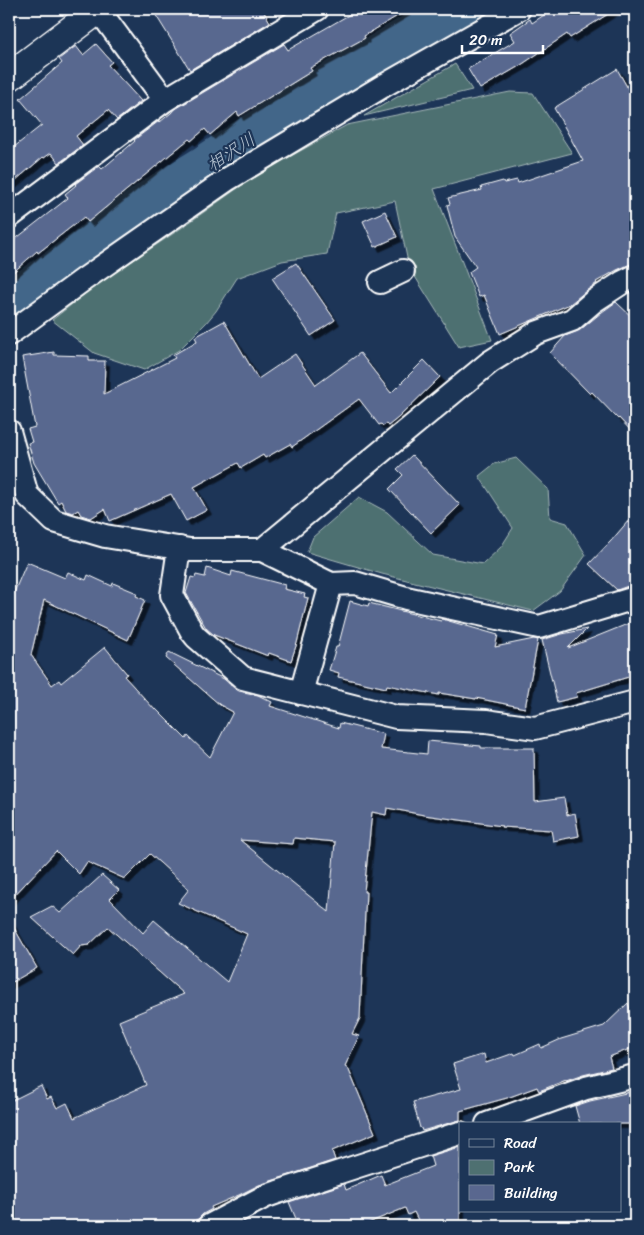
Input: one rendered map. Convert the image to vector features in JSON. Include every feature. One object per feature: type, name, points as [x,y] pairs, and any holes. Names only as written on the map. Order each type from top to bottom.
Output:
[{"type":"street","points":[[9,77],[98,9],[165,100]]},
{"type":"street","points":[[9,217],[165,100],[317,9]]},
{"type":"street","points":[[9,334],[82,280],[228,179],[383,86],[519,9]]},
{"type":"street","points":[[380,282],[403,271]]},
{"type":"street","points":[[262,550],[490,362],[536,333],[572,320],[594,301],[635,276]]},
{"type":"street","points":[[9,431],[27,495],[54,521],[105,536],[190,550],[262,550],[331,584],[355,582],[406,598],[539,627],[635,598]]},
{"type":"street","points":[[179,548],[172,595],[196,637],[243,678],[396,717],[486,721],[536,728],[635,702]]},
{"type":"street","points":[[301,692],[331,584]]},
{"type":"street","points":[[492,1122],[586,1088],[635,1076]]},
{"type":"street","points":[[209,1226],[264,1197],[459,1133]]},
{"type":"green space","points":[[455,64],[472,90],[364,116]]},
{"type":"green space","points":[[510,92],[533,93],[572,153],[434,189],[492,340],[459,347],[409,267],[395,201],[336,213],[327,254],[282,261],[237,278],[216,311],[179,350],[144,370],[94,353],[52,320],[95,286],[255,176],[347,125]]},
{"type":"green space","points":[[516,458],[548,489],[550,518],[567,523],[586,555],[560,591],[533,611],[382,574],[307,552],[313,537],[359,497],[387,512],[433,555],[483,564],[501,547],[513,528],[479,476],[494,464]]},
{"type":"building","points":[[152,9],[262,9],[270,22],[190,70]]},
{"type":"building","points":[[359,9],[409,9],[364,36],[365,38],[310,68],[312,71],[239,116],[237,112],[210,135],[205,129],[191,141],[189,139],[88,222],[84,217],[38,253],[37,251],[9,276],[9,244],[68,198],[65,194],[75,184],[99,166],[102,169],[134,140],[177,108],[284,44],[288,50]]},
{"type":"building","points":[[553,9],[616,9],[570,38],[567,34],[521,65],[480,89],[468,69],[515,41],[510,33],[530,19],[532,23]]},
{"type":"building","points":[[96,44],[112,62],[108,65],[141,101],[117,120],[108,110],[76,136],[83,145],[59,163],[51,153],[43,157],[9,186],[9,151],[42,125],[20,99],[62,63],[59,59],[76,46],[83,55]]},
{"type":"building","points":[[617,69],[635,101],[635,262],[596,282],[570,304],[500,334],[484,295],[479,297],[470,275],[469,272],[476,267],[455,237],[447,205],[450,204],[448,198],[482,190],[481,187],[503,181],[504,183],[517,180],[518,183],[583,161],[554,108]]},
{"type":"building","points":[[385,211],[397,237],[375,247],[363,221]]},
{"type":"building","points":[[296,263],[335,320],[311,336],[272,278]]},
{"type":"building","points":[[616,302],[635,320],[635,435],[592,392],[590,394],[550,353],[565,336],[580,330]]},
{"type":"building","points":[[224,321],[258,379],[295,354],[316,385],[360,353],[391,393],[424,360],[440,377],[388,426],[386,424],[383,426],[379,425],[359,399],[292,447],[290,444],[265,458],[263,455],[241,468],[238,463],[194,487],[207,510],[186,521],[171,494],[110,521],[105,509],[91,518],[81,515],[78,510],[73,513],[66,511],[61,501],[58,503],[34,463],[28,443],[32,442],[28,429],[35,427],[22,357],[54,352],[54,355],[89,356],[89,361],[105,361],[104,394],[175,358],[173,355],[197,341],[195,337]]},
{"type":"building","points":[[412,455],[460,505],[431,533],[389,489],[403,475],[397,469]]},
{"type":"building","points":[[635,513],[635,579],[628,586],[617,590],[589,564]]},
{"type":"building","points":[[27,562],[65,578],[68,572],[86,580],[88,575],[112,586],[113,583],[137,593],[136,596],[145,600],[128,640],[44,600],[31,655],[52,685],[59,680],[61,683],[105,647],[127,674],[124,676],[155,710],[186,739],[188,736],[210,757],[233,712],[220,705],[166,658],[169,652],[224,679],[239,691],[258,695],[272,702],[270,706],[339,728],[340,723],[384,734],[381,749],[427,754],[428,741],[481,746],[481,748],[534,748],[535,802],[564,798],[567,815],[575,813],[579,836],[553,841],[551,830],[501,827],[387,808],[386,815],[372,812],[364,892],[366,892],[360,1018],[352,1034],[359,1036],[345,1066],[348,1068],[375,1133],[332,1151],[335,1160],[259,1185],[211,1207],[212,1209],[198,1219],[182,1226],[15,1226],[9,1209],[9,1102],[41,1086],[47,1099],[51,1097],[57,1108],[67,1103],[74,1118],[146,1085],[119,1021],[184,994],[108,927],[89,945],[81,946],[73,955],[31,917],[52,906],[60,913],[102,875],[119,890],[110,899],[143,933],[154,920],[227,982],[247,934],[178,903],[189,889],[150,854],[125,879],[87,862],[79,874],[56,851],[9,901],[9,604]],"holes":[[[294,838],[335,842],[329,912],[240,840],[293,844]]]},
{"type":"building","points":[[207,568],[231,576],[232,571],[285,585],[284,589],[305,594],[304,597],[308,598],[291,661],[269,653],[268,656],[214,635],[206,628],[186,593],[191,577],[195,578],[196,575],[205,577]]},
{"type":"building","points":[[350,601],[368,606],[369,603],[441,621],[442,619],[498,635],[495,647],[534,639],[538,640],[525,708],[476,698],[439,693],[439,695],[387,685],[386,688],[338,677],[339,673],[329,670],[336,647],[338,647]]},
{"type":"building","points":[[635,621],[635,675],[576,693],[577,697],[557,702],[542,640],[587,629],[568,648]]},
{"type":"building","points":[[9,919],[37,968],[9,984]]},
{"type":"building","points":[[628,1003],[635,1023],[635,1047],[609,1057],[612,1068],[566,1080],[539,1091],[537,1087],[507,1098],[460,1111],[460,1120],[422,1131],[420,1128],[413,1102],[461,1089],[453,1064],[484,1054],[486,1063],[514,1053],[515,1055],[540,1044],[541,1048],[561,1039],[604,1026]]},
{"type":"building","points":[[635,1091],[635,1124],[622,1124],[622,1122],[579,1122],[575,1106]]},
{"type":"building","points":[[459,1147],[460,1226],[421,1226],[414,1212],[408,1215],[405,1208],[361,1226],[299,1226],[289,1202],[344,1184],[346,1190],[381,1175],[385,1185],[433,1166],[430,1156]]},
{"type":"waterway","name":"相沢川","points":[[9,307],[156,201],[323,92],[462,9]]}]
